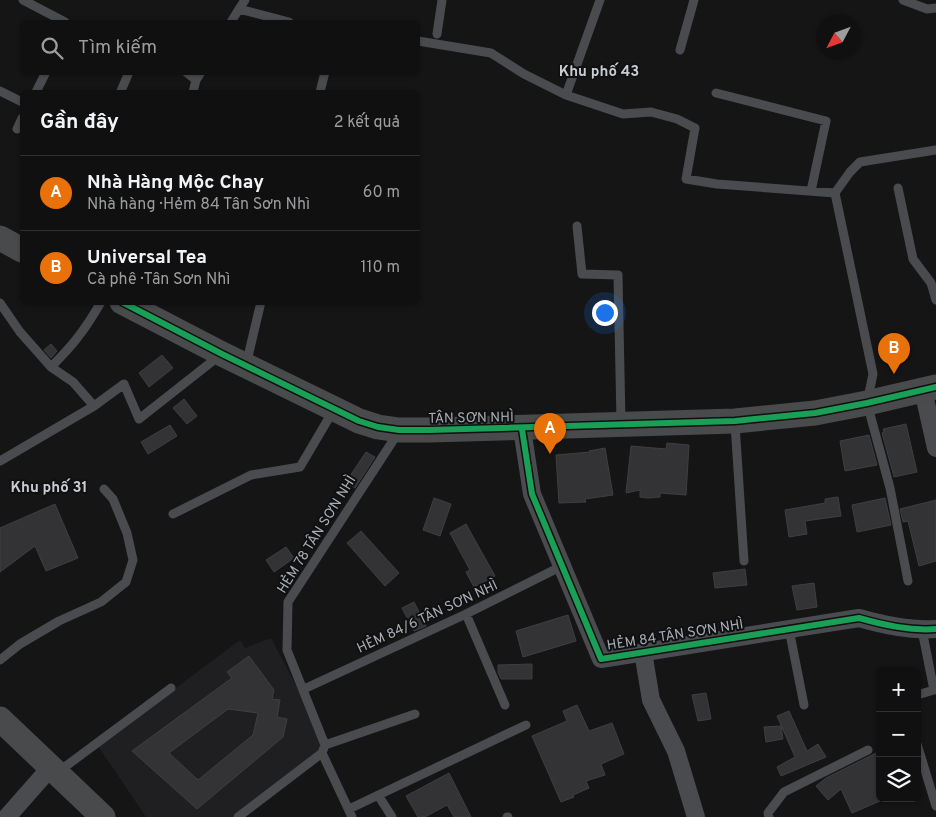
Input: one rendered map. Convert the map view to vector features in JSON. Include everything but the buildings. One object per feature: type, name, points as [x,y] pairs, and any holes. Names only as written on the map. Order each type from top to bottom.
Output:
[{"type":"street","name":"TÂN SƠN NHÌ","points":[[128,305],[222,354],[365,423],[399,430],[522,429],[735,421],[802,415],[867,403],[929,388]]},
{"type":"street","points":[[929,388],[936,448]]},
{"type":"street","name":"HẺM 84 TÂN SƠN NHÌ","points":[[522,429],[532,494],[601,659],[859,618],[882,625],[929,630]]},
{"type":"street","points":[[643,652],[652,700],[676,751],[696,817]]},
{"type":"street","points":[[0,719],[103,817]]},
{"type":"street","points":[[6,817],[54,770]]},
{"type":"lane","points":[[23,0],[61,20]]},
{"type":"lane","points":[[232,20],[245,0]]},
{"type":"lane","points":[[437,34],[442,0]]},
{"type":"lane","points":[[566,95],[600,0]]},
{"type":"lane","points":[[680,50],[694,0]]},
{"type":"lane","points":[[903,0],[927,9],[936,8]]},
{"type":"lane","points":[[239,9],[280,20]]},
{"type":"lane","points":[[420,41],[492,53],[524,74],[566,95],[623,114],[651,112],[677,119],[695,128],[686,178],[717,184],[835,193]]},
{"type":"lane","points":[[37,90],[44,75]]},
{"type":"lane","points":[[121,90],[128,75]]},
{"type":"lane","points":[[320,90],[324,75]]},
{"type":"lane","points":[[194,90],[199,76]]},
{"type":"lane","points":[[0,91],[20,101]]},
{"type":"lane","points":[[716,93],[826,121],[811,191]]},
{"type":"lane","points":[[17,129],[20,122]]},
{"type":"lane","points":[[908,581],[890,488],[867,403],[873,374],[835,193],[850,172],[860,162],[936,150]]},
{"type":"lane","points":[[898,188],[913,259],[931,283],[936,300]]},
{"type":"lane","points":[[578,226],[582,274],[618,275],[622,425]]},
{"type":"lane","points":[[0,302],[20,332],[51,367],[73,382],[94,406]]},
{"type":"lane","points":[[51,367],[74,344],[88,326],[99,305]]},
{"type":"lane","points":[[246,365],[260,305]]},
{"type":"lane","points":[[0,461],[94,406],[124,384],[139,419],[222,354]]},
{"type":"lane","points":[[173,514],[251,475],[300,467],[335,409]]},
{"type":"lane","points":[[735,421],[744,561]]},
{"type":"lane","name":"HẺM 78 TÂN SƠN NHÌ","points":[[349,814],[324,749],[304,689],[287,650],[288,602],[399,430]]},
{"type":"lane","points":[[0,660],[20,644],[59,622],[101,602],[126,582],[132,560],[127,533],[112,499],[104,489]]},
{"type":"lane","name":"HẺM 84/6 TÂN SƠN NHÌ","points":[[304,689],[466,614],[562,566]]},
{"type":"lane","points":[[466,614],[505,705]]},
{"type":"lane","points":[[789,629],[804,704]]},
{"type":"lane","points":[[921,694],[934,690],[929,630]]},
{"type":"lane","points":[[54,770],[170,688]]},
{"type":"lane","points":[[238,817],[324,749],[415,714]]},
{"type":"lane","points":[[349,814],[378,795],[526,725]]},
{"type":"lane","points":[[769,817],[768,814],[784,792],[868,750]]},
{"type":"lane","points":[[921,757],[936,806]]},
{"type":"lane","points":[[378,795],[392,817]]},
{"type":"shaded area","points":[[271,638],[327,744],[233,817],[146,817],[98,746],[240,640],[245,648]]},
{"type":"cycle path","points":[[128,305],[222,354],[359,421],[378,427],[399,430],[735,421],[815,413],[936,387]]},
{"type":"cycle path","points":[[522,429],[532,494],[601,659],[859,618],[897,627],[936,629]]},
{"type":"place","name":"Universal Tea","points":[[894,374]]},
{"type":"place","name":"Nhà Hàng Mộc Chay","points":[[550,454]]},
{"type":"district","name":"Khu phố 43","points":[[599,71]]},
{"type":"district","name":"Khu phố 31","points":[[49,487]]}]
